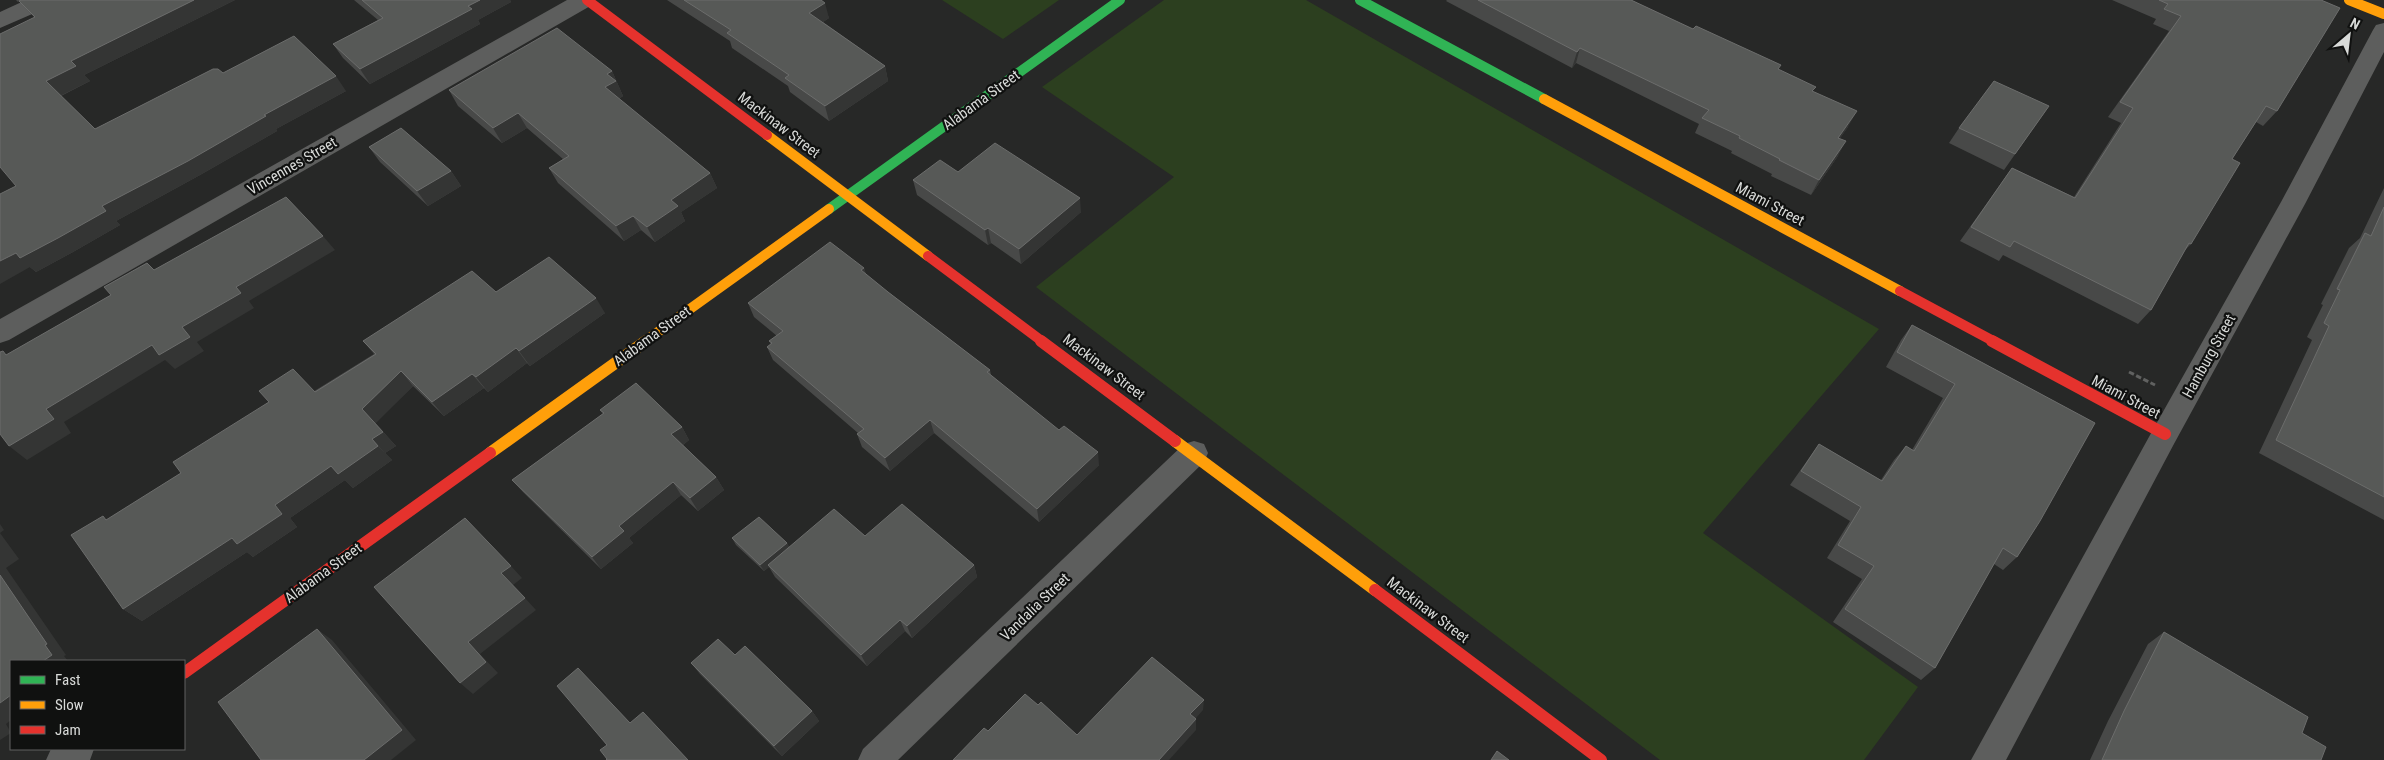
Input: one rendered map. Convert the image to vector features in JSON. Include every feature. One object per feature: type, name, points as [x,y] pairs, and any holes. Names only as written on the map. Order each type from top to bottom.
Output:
[{"type":"street","points":[[0,22],[45,0]]},
{"type":"street","name":"Mackinaw Street","points":[[586,0],[1602,760]]},
{"type":"street","name":"Vincennes Street","points":[[0,332],[586,0]]},
{"type":"street","name":"Alabama Street","points":[[185,672],[1120,0]]},
{"type":"street","name":"Miami Street","points":[[1360,0],[2165,434]]},
{"type":"street","points":[[2349,0],[2384,14]]},
{"type":"street","name":"Hamburg Street","points":[[1988,760],[2165,434],[2294,204],[2384,30]]},
{"type":"street","name":"Vandalia Street","points":[[875,760],[1194,453]]},
{"type":"street","points":[[63,760],[77,750]]},
{"type":"path","points":[[2129,372],[2146,380]]},
{"type":"green space","points":[[942,0],[1059,0],[1003,39]]},
{"type":"green space","points":[[1164,0],[1306,0],[1879,329],[1703,533],[1918,687],[1864,760],[1660,760],[1036,287],[1174,177],[1042,87]]},
{"type":"building","points":[[194,0],[71,61],[76,66],[46,81],[95,129],[213,69],[218,69],[223,73],[294,36],[336,76],[264,115],[266,116],[188,161],[102,206],[106,211],[58,238],[20,258],[16,253],[0,261],[0,194],[16,186],[0,167],[0,34],[35,17],[19,1]]},
{"type":"building","points":[[362,0],[480,0],[468,6],[472,9],[360,69],[333,44],[383,18]]},
{"type":"building","points":[[684,0],[821,0],[825,3],[809,13],[885,66],[825,106],[785,78],[789,75],[727,33],[731,30]]},
{"type":"building","points":[[1478,0],[1631,0],[1693,29],[1696,26],[1781,65],[1778,69],[1816,87],[1812,91],[1857,111],[1838,138],[1846,141],[1819,180],[1739,138],[1740,136],[1702,118],[1709,110],[1580,48],[1577,52]]},
{"type":"building","points":[[2159,0],[2321,0],[2340,8],[2277,111],[2266,106],[2232,159],[2240,163],[2191,244],[2189,243],[2151,310],[2014,241],[2010,247],[1971,227],[2012,168],[2075,198],[2133,108],[2120,102],[2181,16],[2164,9],[2168,4]]},
{"type":"building","points":[[557,28],[612,71],[607,74],[616,81],[605,87],[710,173],[671,200],[678,206],[647,227],[633,216],[616,226],[549,168],[569,156],[518,113],[493,128],[449,90]]},
{"type":"building","points":[[1994,81],[2049,106],[2015,154],[1959,128]]},
{"type":"building","points":[[401,128],[451,171],[417,191],[369,147]]},
{"type":"building","points":[[995,143],[1080,198],[1019,249],[988,228],[985,230],[913,180],[940,160],[958,172]]},
{"type":"building","points":[[286,197],[323,236],[236,287],[241,293],[182,327],[190,337],[159,355],[152,345],[46,409],[54,419],[9,446],[0,434],[0,352],[3,351],[6,355],[111,295],[104,287],[147,263],[154,270]]},
{"type":"building","points":[[2384,207],[2384,497],[2276,440],[2329,326],[2324,323],[2340,290],[2337,289],[2365,233],[2371,236]]},
{"type":"building","points":[[830,242],[864,268],[861,270],[888,292],[990,370],[987,372],[1059,430],[1064,426],[1098,452],[1037,509],[930,420],[885,458],[857,434],[864,429],[767,347],[772,343],[769,341],[783,331],[748,303]]},
{"type":"building","points":[[549,257],[596,298],[519,351],[516,348],[476,377],[472,374],[432,402],[401,371],[362,409],[383,432],[372,439],[378,446],[338,474],[331,466],[275,505],[282,514],[237,544],[232,538],[123,609],[71,535],[103,516],[106,520],[181,473],[173,462],[269,402],[259,391],[293,369],[315,392],[376,354],[363,341],[472,271],[496,292]]},
{"type":"building","points":[[1912,325],[2095,423],[2040,521],[2017,557],[2003,548],[1935,668],[1845,609],[1874,566],[1838,545],[1861,507],[1801,471],[1819,444],[1882,481],[1906,446],[1914,451],[1955,384],[1897,352]]},
{"type":"building","points":[[636,383],[682,427],[671,434],[716,477],[690,498],[673,482],[619,526],[624,531],[592,557],[512,480],[604,413],[600,410]]},
{"type":"building","points":[[902,504],[974,565],[907,626],[900,620],[861,655],[768,565],[834,509],[865,536]]},
{"type":"building","points":[[759,517],[787,543],[760,565],[732,538]]},
{"type":"building","points":[[465,518],[511,566],[501,573],[525,598],[468,642],[486,662],[460,683],[374,587]]},
{"type":"building","points":[[0,575],[47,644],[45,645],[52,655],[44,660],[10,660],[10,696],[0,703]]},
{"type":"building","points":[[317,629],[402,730],[364,760],[261,760],[218,702]]},
{"type":"building","points":[[2164,632],[2308,717],[2302,733],[2326,747],[2321,760],[2102,760],[2124,711]]},
{"type":"building","points":[[718,639],[735,655],[745,646],[812,711],[774,746],[691,663]]},
{"type":"building","points":[[1152,657],[1204,700],[1190,714],[1196,719],[1159,760],[953,760],[984,728],[988,731],[1025,694],[1038,705],[1041,702],[1077,735]]},
{"type":"building","points":[[578,668],[630,723],[643,712],[688,760],[606,760],[600,750],[607,745],[557,686]]},
{"type":"building","points":[[1497,751],[1509,760],[1491,760]]},
{"type":"traffic: fast","points":[[829,209],[1120,0]]},
{"type":"traffic: fast","points":[[1360,0],[1544,99]]},
{"type":"traffic: slow","points":[[2349,0],[2384,14]]},
{"type":"traffic: slow","points":[[1544,99],[1900,291]]},
{"type":"traffic: slow","points":[[767,135],[928,256]]},
{"type":"traffic: slow","points":[[490,453],[829,209]]},
{"type":"traffic: slow","points":[[1175,441],[1375,590]]},
{"type":"traffic: jam","points":[[587,0],[767,135]]},
{"type":"traffic: jam","points":[[928,256],[1175,441]]},
{"type":"traffic: jam","points":[[1900,291],[2165,434]]},
{"type":"traffic: jam","points":[[185,672],[490,453]]},
{"type":"traffic: jam","points":[[1375,590],[1601,760]]}]
